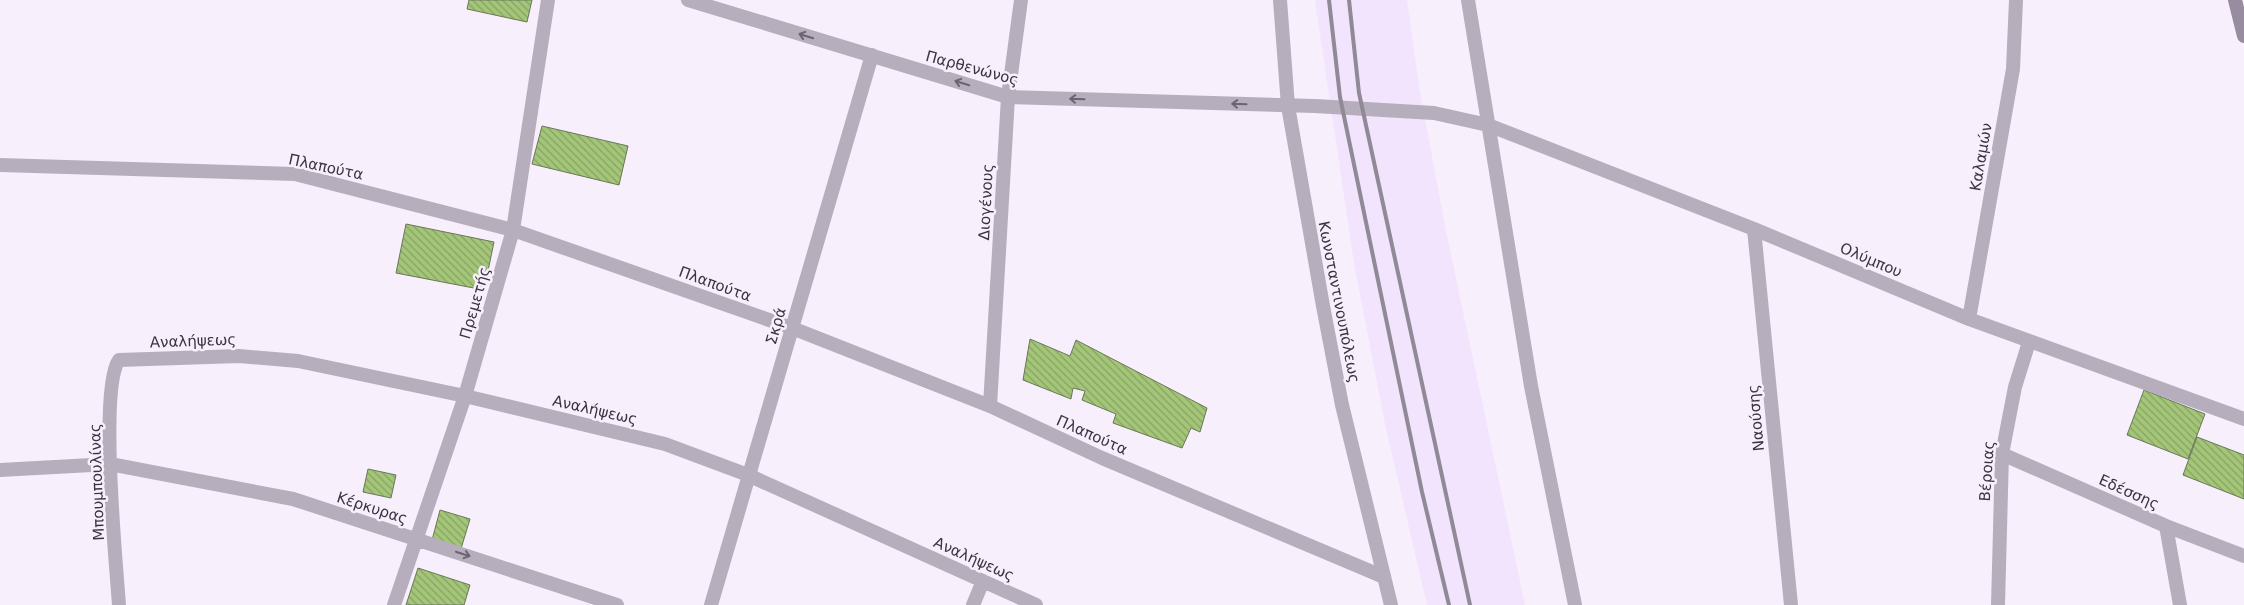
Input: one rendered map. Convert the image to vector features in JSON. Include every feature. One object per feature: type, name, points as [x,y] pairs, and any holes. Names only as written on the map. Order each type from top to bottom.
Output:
[{"type":"main road","points":[[2235,0],[2244,36]]},
{"type":"street","name":"Πρεμετής","points":[[394,605],[465,396],[513,230],[548,0]]},
{"type":"street","name":"Παρθενώνος","points":[[688,0],[1008,97],[1288,106],[1434,113],[1488,125]]},
{"type":"street","name":"Διογένους","points":[[990,406],[1008,97],[1021,0]]},
{"type":"street","name":"Κωνσταντινουπόλεως","points":[[1280,0],[1288,106],[1342,406],[1391,605]]},
{"type":"street","points":[[1468,0],[1531,386],[1576,605]]},
{"type":"street","name":"Καλαμών","points":[[1969,319],[2013,69],[2016,0]]},
{"type":"street","name":"Σκρά","points":[[710,605],[872,55]]},
{"type":"street","name":"Ολύμπου","points":[[1488,125],[1754,229],[1969,319],[2244,420]]},
{"type":"street","name":"Πλαπούτα","points":[[0,165],[295,174],[513,230],[792,328],[990,406],[1102,458],[1384,577]]},
{"type":"street","name":"Ναούσης","points":[[1754,229],[1790,605]]},
{"type":"street","name":"Βέροιας","points":[[1998,605],[2002,454],[2015,387],[2029,342]]},
{"type":"street","name":"Αναλήψεως","points":[[119,360],[239,356],[298,361],[465,396],[666,444],[748,475],[1036,605]]},
{"type":"street","name":"Μπουμπουλίνας","points":[[119,360],[114,367],[111,385],[110,464],[119,605]]},
{"type":"street","name":"Εδέσσης","points":[[2002,454],[2166,526],[2244,556]]},
{"type":"street","name":"Κέρκυρας","points":[[0,470],[110,464],[293,499],[602,603],[617,605]]},
{"type":"street","points":[[2166,526],[2180,605]]},
{"type":"street","points":[[973,605],[983,581]]},
{"type":"shaded area","points":[[1315,0],[1407,0],[1419,87],[1446,231],[1525,605],[1427,605],[1385,424],[1354,263]]},
{"type":"building","points":[[469,0],[532,0],[527,22],[467,9]]},
{"type":"building","points":[[542,126],[628,146],[619,185],[532,164]]},
{"type":"building","points":[[406,224],[494,242],[484,290],[396,273]]},
{"type":"building","points":[[1030,339],[1070,356],[1076,340],[1207,408],[1200,432],[1191,428],[1182,448],[1113,423],[1116,414],[1082,400],[1085,391],[1073,388],[1071,399],[1023,380]]},
{"type":"building","points":[[2144,390],[2205,414],[2188,459],[2127,435]]},
{"type":"building","points":[[2197,437],[2244,455],[2244,499],[2183,475]]},
{"type":"building","points":[[368,469],[396,475],[391,498],[363,492]]},
{"type":"building","points":[[440,510],[470,519],[460,552],[431,544]]},
{"type":"building","points":[[418,568],[470,585],[464,605],[406,605]]},
{"type":"railway","points":[[1329,0],[1340,97],[1422,492],[1449,605]]},
{"type":"railway","points":[[1349,0],[1359,93],[1470,605]]}]
